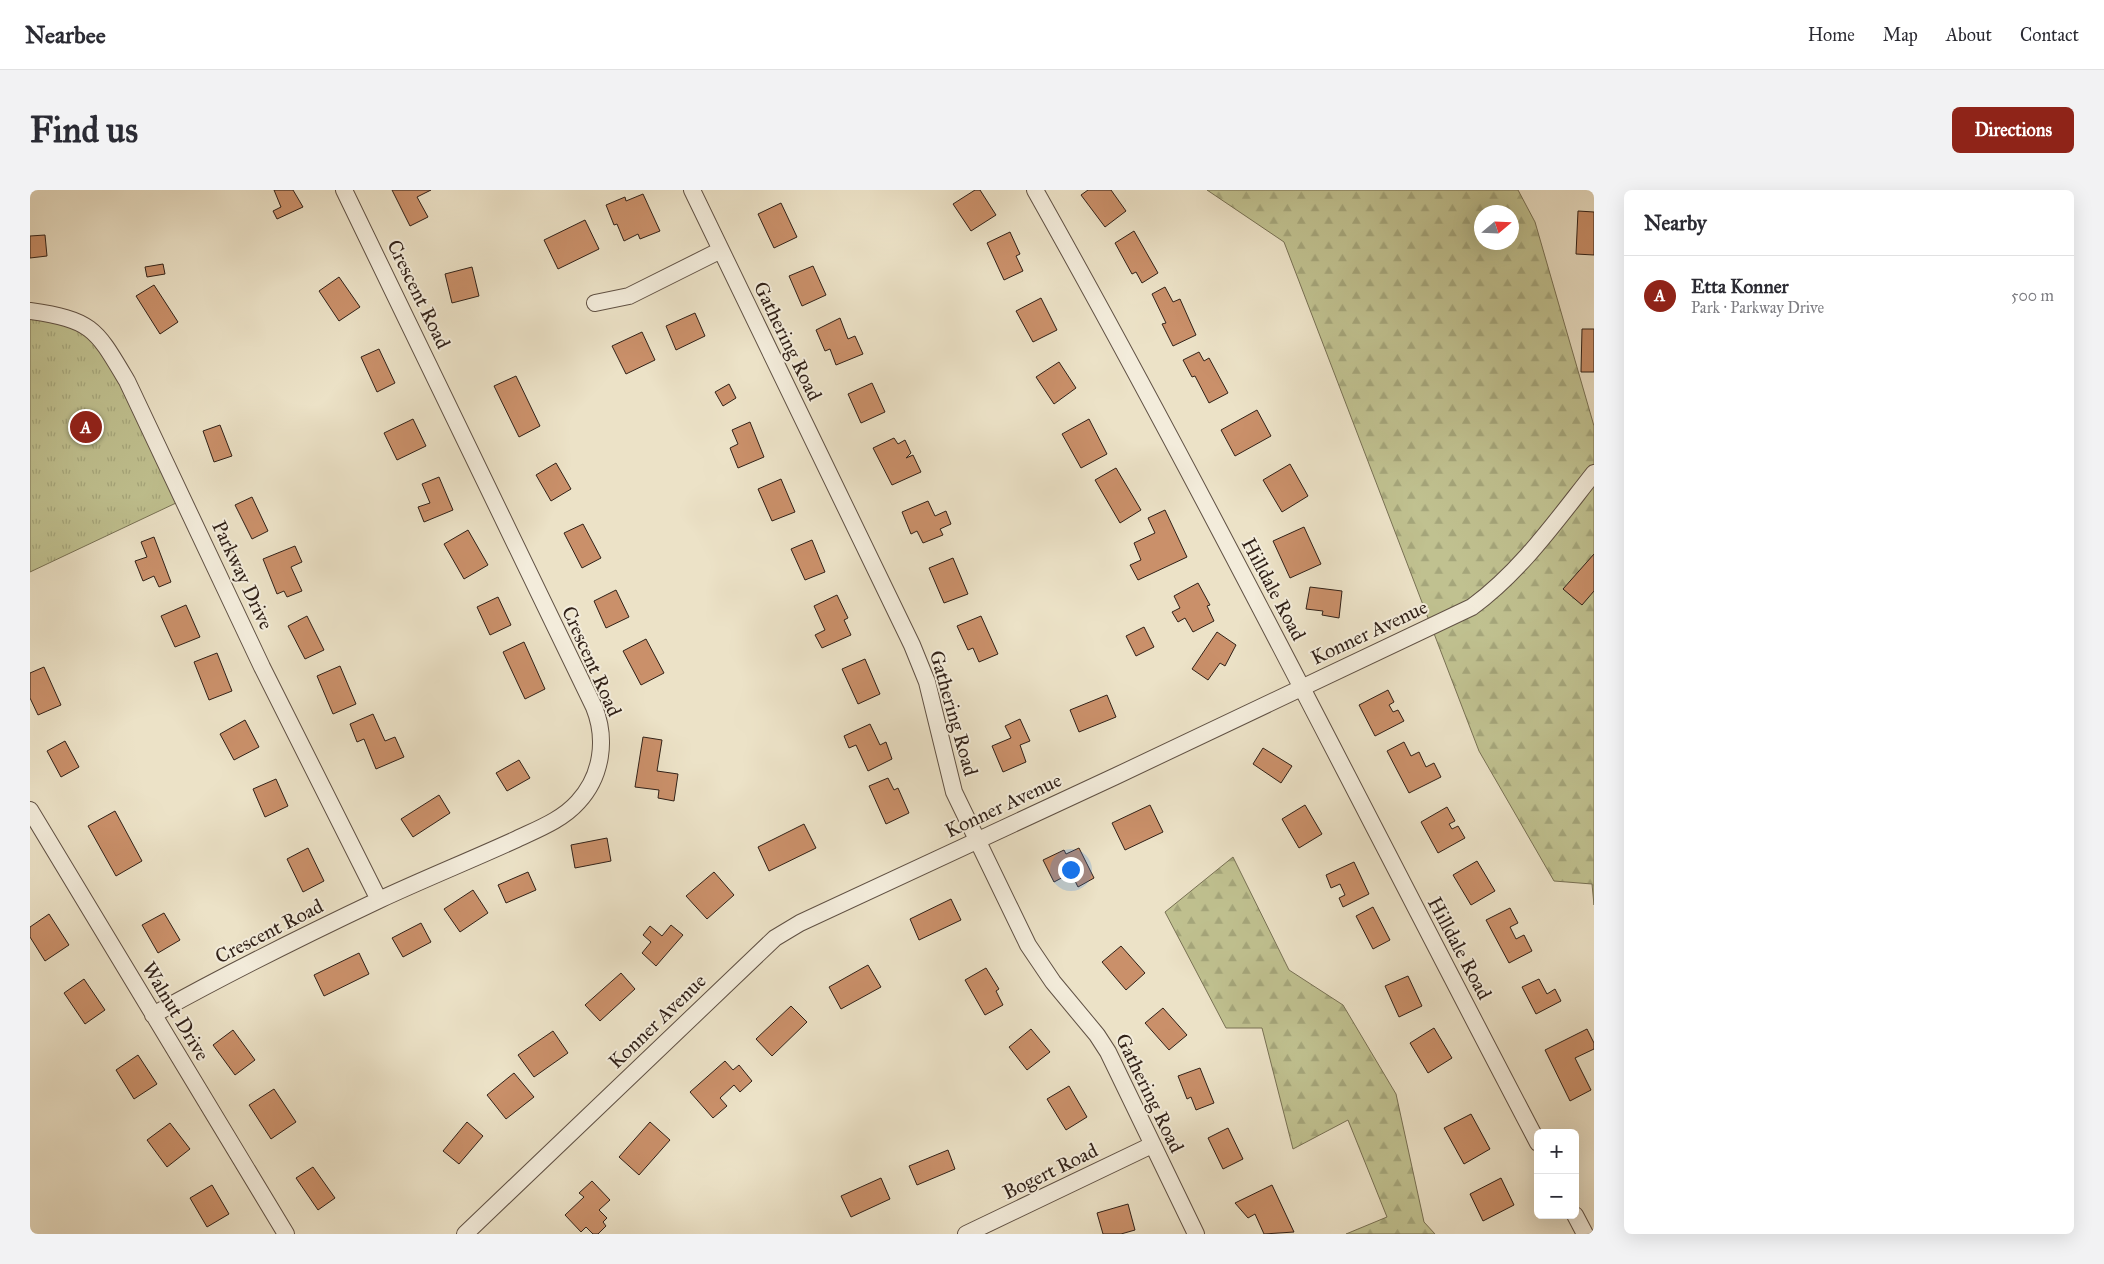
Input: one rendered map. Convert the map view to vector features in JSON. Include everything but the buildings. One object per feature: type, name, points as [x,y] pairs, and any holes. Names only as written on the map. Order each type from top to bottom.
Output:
[{"type":"street","name":"Crescent Road","points":[[153,1015],[379,900],[484,854],[566,813],[578,803],[592,783],[599,765],[602,745],[600,726],[594,707],[344,190]]},
{"type":"street","name":"Gathering Road","points":[[692,190],[912,645],[927,682],[954,792],[1028,945],[1053,982],[1098,1035],[1108,1052],[1196,1234]]},
{"type":"street","name":"Hilldale Road","points":[[1035,190],[1117,337],[1534,1135]]},
{"type":"street","points":[[595,303],[629,296],[721,250]]},
{"type":"street","name":"Parkway Drive","points":[[30,311],[72,319],[86,326],[97,334],[127,381],[262,667],[379,900]]},
{"type":"street","name":"Konner Avenue","points":[[465,1234],[775,938],[800,923],[1472,606],[1496,589],[1522,564],[1594,473]]},
{"type":"street","name":"Walnut Drive","points":[[30,810],[153,1015],[238,1151],[286,1234]]},
{"type":"street","name":"Bogert Road","points":[[966,1234],[1152,1145]]},
{"type":"street","points":[[1577,1219],[1585,1234]]},
{"type":"green space","points":[[1207,190],[1518,190],[1535,222],[1594,426],[1594,905],[1592,884],[1554,881],[1479,751],[1284,242]]},
{"type":"green space","points":[[30,318],[66,325],[85,335],[96,346],[135,413],[176,503],[30,572]]},
{"type":"green space","points":[[1233,857],[1289,970],[1343,1005],[1396,1094],[1424,1222],[1435,1234],[1346,1234],[1387,1217],[1348,1120],[1293,1149],[1262,1028],[1226,1028],[1165,912]]},
{"type":"place","name":"Etta Konner","points":[[86,427]]}]
